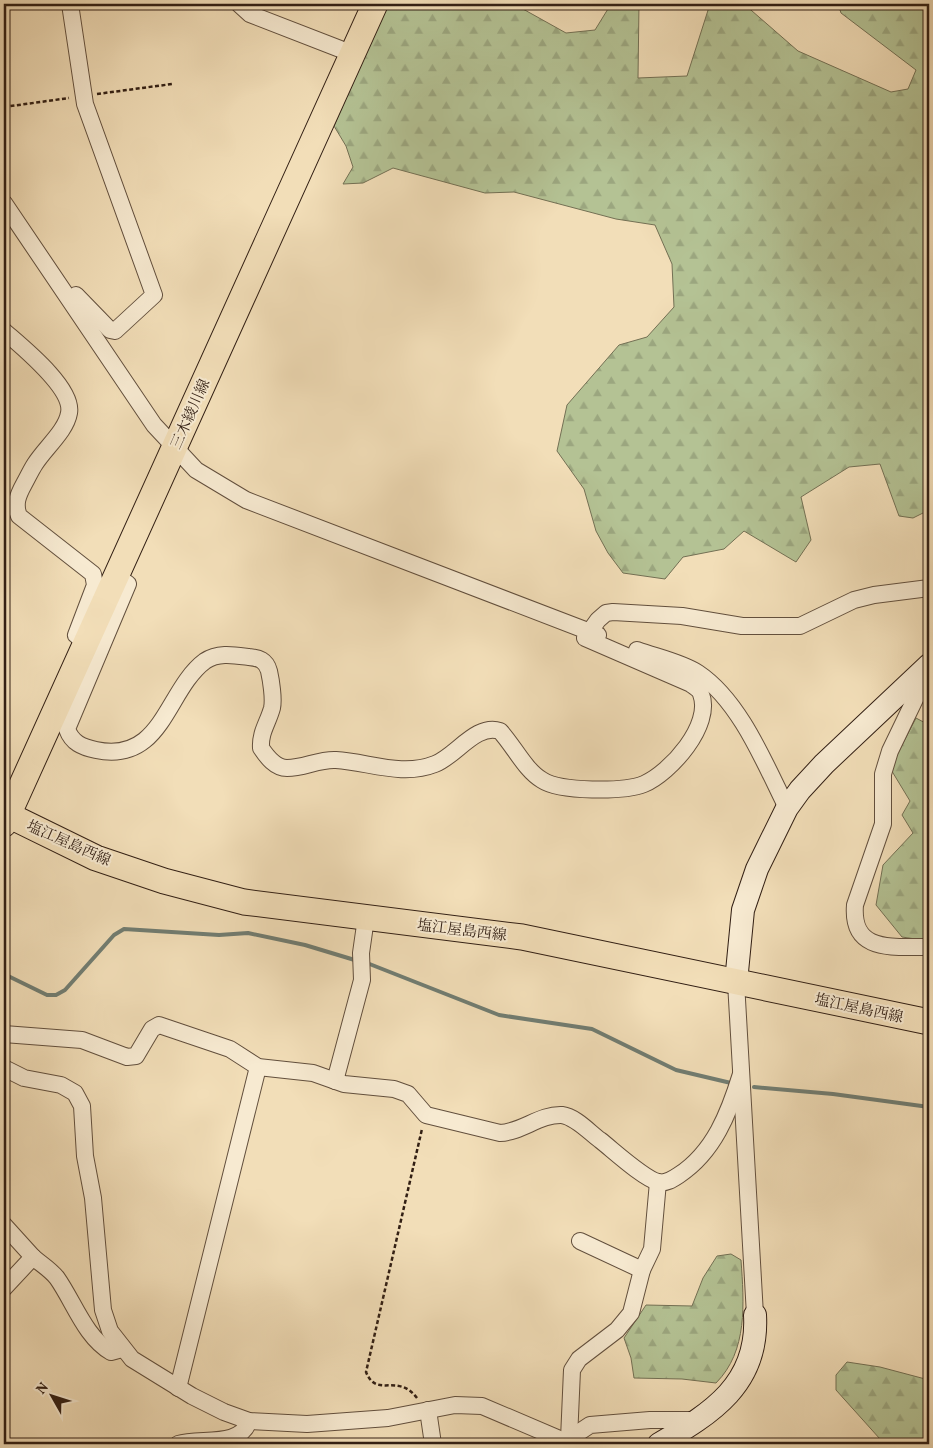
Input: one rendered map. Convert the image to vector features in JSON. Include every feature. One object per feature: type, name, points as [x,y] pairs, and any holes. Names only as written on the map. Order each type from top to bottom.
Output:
[{"type":"main road","name":"三木綾川線","points":[[5,818],[375,4]]},
{"type":"main road","name":"塩江屋島西線","points":[[5,818],[96,858],[164,881],[244,902],[522,938],[929,1022]]},
{"type":"street","points":[[65,292],[70,289],[110,330],[115,331],[154,295],[85,104],[70,4]]},
{"type":"street","points":[[239,4],[250,14],[353,54]]},
{"type":"street","points":[[4,203],[154,425],[196,470],[246,500],[696,672],[711,683],[729,702],[756,748],[787,808]]},
{"type":"street","points":[[4,331],[34,356],[56,380],[69,406],[69,414],[62,427],[34,464],[17,498],[16,508],[19,516],[93,574],[95,585],[76,635],[86,643]]},
{"type":"street","points":[[116,576],[128,584],[66,729],[75,743],[106,752],[140,744],[155,731],[169,713],[196,668],[216,656],[228,654],[258,658],[266,664],[269,672],[272,708],[260,736],[261,748],[278,766],[288,768],[322,760],[337,760],[399,770],[418,768],[450,757],[477,735],[485,730],[493,729],[500,731],[534,774],[554,786],[590,788],[629,787],[643,784],[657,776],[671,763],[700,726],[704,706],[701,692],[691,684],[585,638],[606,613],[682,616],[742,626],[800,626],[854,600],[874,595],[929,588]]},
{"type":"street","points":[[660,1444],[718,1407],[735,1387],[752,1349],[755,1314],[736,982],[743,910],[757,869],[787,808],[800,790],[824,764],[929,665]]},
{"type":"street","points":[[929,683],[916,698],[890,751],[883,774],[883,824],[855,905],[854,917],[857,929],[866,939],[882,946],[929,947]]},
{"type":"street","points":[[335,1081],[362,980],[361,953],[366,918]]},
{"type":"street","points":[[4,1034],[82,1040],[127,1057],[136,1056],[152,1028],[159,1026],[230,1049],[258,1067],[293,1069],[335,1081],[394,1089],[408,1094],[426,1115],[500,1132],[511,1132],[550,1116],[563,1115],[575,1121],[638,1170],[658,1182],[670,1181],[699,1160],[721,1127],[741,1074]]},
{"type":"street","points":[[178,1388],[258,1067]]},
{"type":"street","points":[[4,1068],[24,1078],[62,1085],[75,1093],[82,1106],[85,1156],[93,1198],[103,1310],[110,1331],[132,1358],[178,1388],[224,1412],[250,1421],[307,1424],[388,1418],[455,1406],[482,1406],[569,1442]]},
{"type":"street","points":[[721,1127],[745,1147]]},
{"type":"street","points":[[569,1442],[572,1370],[579,1359],[616,1330],[631,1313],[642,1270],[652,1249],[658,1182]]},
{"type":"street","points":[[4,1225],[33,1257],[56,1276],[92,1335],[104,1348],[110,1352],[122,1348]]},
{"type":"street","points":[[580,1241],[642,1270]]},
{"type":"street","points":[[4,1288],[33,1257]]},
{"type":"street","points":[[423,1411],[433,1444]]},
{"type":"street","points":[[569,1442],[590,1425],[650,1420],[700,1420]]},
{"type":"street","points":[[180,1444],[218,1442],[239,1436],[247,1429],[250,1421]]},
{"type":"path","points":[[423,1411],[410,1389],[401,1385],[379,1386],[370,1380],[366,1372],[426,1115]]},
{"type":"green space","points":[[387,4],[514,4],[566,33],[595,30],[611,4],[639,4],[638,78],[687,76],[710,4],[744,4],[798,51],[891,92],[908,89],[916,70],[841,13],[838,4],[929,4],[929,510],[913,518],[899,516],[880,464],[849,467],[801,497],[811,540],[796,562],[744,531],[724,549],[683,557],[665,579],[623,573],[608,553],[596,531],[584,489],[557,451],[567,405],[619,345],[647,337],[674,307],[672,264],[655,225],[616,219],[514,192],[485,193],[393,168],[363,183],[343,184],[353,167],[346,146],[334,126]]},
{"type":"green space","points":[[916,718],[929,725],[929,941],[902,937],[876,905],[883,865],[913,833],[902,815],[910,801],[890,768]]},
{"type":"green space","points":[[731,1254],[741,1260],[742,1326],[734,1356],[716,1383],[682,1379],[634,1378],[631,1358],[624,1338],[646,1305],[692,1306],[703,1278],[717,1256]]},
{"type":"green space","points":[[847,1362],[880,1367],[929,1380],[929,1444],[879,1444],[880,1439],[836,1390],[836,1375]]},
{"type":"waterway","points":[[4,974],[47,995],[56,995],[65,990],[114,935],[124,929],[219,935],[248,933],[305,945],[358,961]]},
{"type":"waterway","points":[[367,963],[499,1015],[592,1029],[676,1070],[731,1083]]},
{"type":"waterway","points":[[754,1087],[833,1094],[929,1107]]}]
